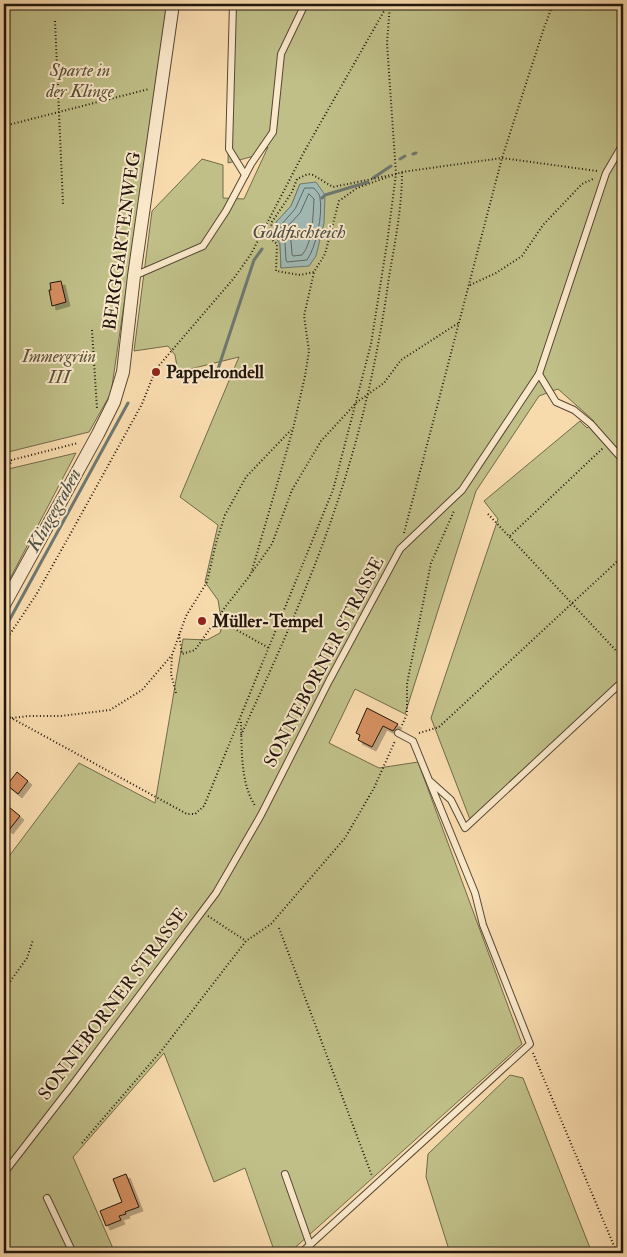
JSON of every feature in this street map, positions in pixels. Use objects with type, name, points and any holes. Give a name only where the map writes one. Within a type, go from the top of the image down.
[{"type":"street","name":"BERGGARTENWEG","points":[[4,605],[114,402],[122,372],[173,4]]},
{"type":"lane","points":[[234,4],[230,149],[245,175]]},
{"type":"lane","points":[[134,276],[203,246],[226,211],[251,164],[274,132],[281,54],[305,4]]},
{"type":"lane","name":"SONNEBORNER STRASSE","points":[[4,1173],[216,893],[261,815],[328,681],[400,549],[462,490],[539,374],[606,173],[623,144]]},
{"type":"lane","points":[[539,374],[556,402],[574,410],[591,424],[623,460]]},
{"type":"lane","points":[[430,782],[451,800],[465,828],[623,681]]},
{"type":"lane","points":[[301,1253],[530,1044],[483,925],[475,893],[413,741],[398,733]]},
{"type":"lane","points":[[285,1174],[310,1245]]},
{"type":"lane","points":[[47,1198],[73,1253]]},
{"type":"path","points":[[4,714],[187,814],[195,814],[204,806],[241,720],[333,490],[371,344],[396,174],[387,43],[389,4]]},
{"type":"path","points":[[4,643],[36,595],[72,531],[142,404],[156,369],[234,278],[252,254],[304,152],[389,4]]},
{"type":"path","points":[[400,549],[502,158],[553,4]]},
{"type":"path","points":[[55,21],[63,204]]},
{"type":"path","points":[[4,126],[161,86]]},
{"type":"path","points":[[251,574],[293,429],[309,351],[304,316],[314,272],[325,254],[339,201],[357,188],[402,172],[502,158],[606,173]]},
{"type":"path","points":[[241,735],[324,540],[340,494],[367,396],[385,308],[400,208],[402,172]]},
{"type":"path","points":[[470,285],[496,273],[522,256],[543,225],[582,184],[606,173]]},
{"type":"path","points":[[314,272],[300,275],[276,271],[276,244],[269,237],[272,222],[292,192],[297,179],[313,174],[334,187],[396,174]]},
{"type":"path","points":[[179,634],[182,654],[195,650],[213,626],[272,544],[292,490],[321,441],[357,402],[384,383],[401,360],[460,322]]},
{"type":"path","points":[[92,330],[97,415]]},
{"type":"path","points":[[176,693],[171,674],[172,655],[186,616],[207,582],[225,515],[246,477],[293,429]]},
{"type":"path","points":[[4,462],[95,439]]},
{"type":"path","points":[[510,537],[608,443]]},
{"type":"path","points":[[4,476],[12,460]]},
{"type":"path","points":[[82,1143],[162,1050],[246,940],[271,924],[345,838],[374,788],[407,714],[407,684],[431,563],[455,508]]},
{"type":"path","points":[[488,514],[623,658]]},
{"type":"path","points":[[418,734],[439,727],[623,556]]},
{"type":"path","points":[[213,626],[233,628],[269,648]]},
{"type":"path","points":[[12,718],[60,716],[110,710],[142,690],[172,655]]},
{"type":"path","points":[[241,720],[244,771],[250,798],[261,815]]},
{"type":"path","points":[[201,911],[246,940]]},
{"type":"path","points":[[279,928],[375,1185]]},
{"type":"path","points":[[4,990],[27,958],[33,940]]},
{"type":"path","points":[[530,1044],[618,1253]]},
{"type":"green space","name":"Sparte in der Klinge","points":[[11,4],[168,4],[111,393],[89,432],[4,453],[4,6]]},
{"type":"green space","points":[[231,4],[623,4],[623,682],[471,822],[431,718],[498,519],[484,501],[580,421],[587,428],[594,421],[558,389],[539,396],[476,491],[405,714],[355,689],[329,743],[379,768],[418,762],[522,1044],[289,1253],[275,1253],[245,1168],[214,1182],[164,1053],[73,1157],[115,1253],[16,1253],[7,1245],[4,1249],[4,863],[79,763],[155,803],[183,639],[207,640],[220,633],[223,622],[218,600],[205,582],[218,525],[180,497],[239,357],[178,372],[175,355],[168,346],[134,351],[152,211],[202,159],[223,165],[223,198],[244,199],[268,147],[258,155],[228,163]],"holes":[[[300,184],[281,268],[277,222],[291,206]]]},
{"type":"green space","points":[[76,453],[4,590],[4,470]]},
{"type":"green space","points":[[510,1075],[523,1078],[592,1253],[450,1253],[426,1177],[428,1154]]},
{"type":"water","name":"Goldfischteich","points":[[316,182],[325,195],[324,223],[316,256],[309,266],[281,268],[280,244],[275,237],[276,222],[291,206],[300,184]]},
{"type":"building","points":[[61,281],[66,302],[52,306],[49,290],[51,290],[50,283]]},
{"type":"building","points":[[367,708],[398,724],[393,731],[383,726],[372,747],[358,740],[360,735],[356,733]]},
{"type":"building","points":[[17,772],[28,781],[18,794],[7,785]]},
{"type":"building","points":[[4,803],[20,816],[9,830],[4,826]]},
{"type":"building","points":[[126,1174],[139,1207],[125,1212],[126,1214],[119,1216],[121,1220],[106,1226],[100,1211],[122,1202],[113,1179]]},
{"type":"waterway","name":"Klingegraben","points":[[400,159],[405,156]]},
{"type":"waterway","name":"Klingegraben","points":[[373,178],[391,166]]},
{"type":"waterway","name":"Klingegraben","points":[[322,198],[325,195],[368,182]]},
{"type":"waterway","name":"Klingegraben","points":[[216,375],[254,260],[262,249]]},
{"type":"waterway","name":"Klingegraben","points":[[4,630],[128,403]]},
{"type":"place","name":"Pappelrondell","points":[[156,372]]},
{"type":"place","name":"Müller-Tempel","points":[[202,621]]},
{"type":"park label","name":"Immergrün III","points":[[59,366]]}]
